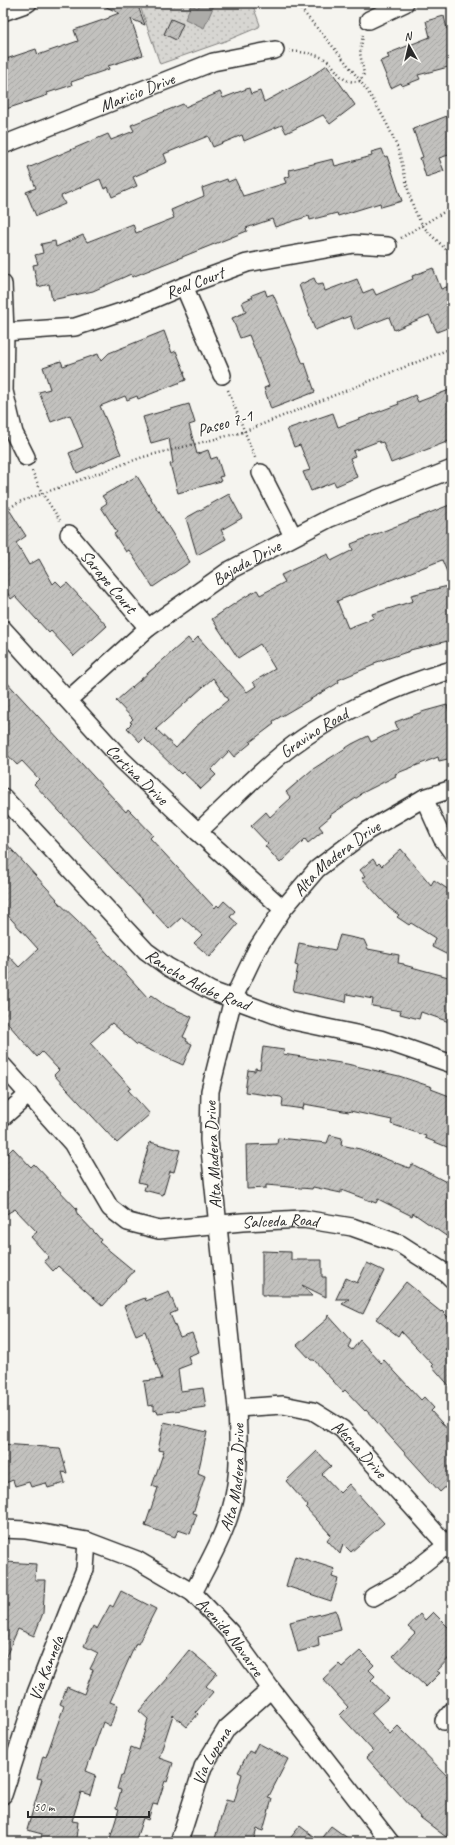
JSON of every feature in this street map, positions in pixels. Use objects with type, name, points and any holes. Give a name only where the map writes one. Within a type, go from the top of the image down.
[{"type":"street","points":[[3,12],[28,3]]},
{"type":"street","points":[[369,20],[405,3]]},
{"type":"street","name":"Maricio Drive","points":[[3,145],[214,62],[275,50]]},
{"type":"street","name":"Real Court","points":[[5,332],[75,327],[130,309],[184,286],[246,263],[354,244],[388,246]]},
{"type":"street","points":[[3,284],[5,332],[4,391],[14,433],[26,457]]},
{"type":"street","points":[[184,286],[222,375]]},
{"type":"street","name":"Bajada Drive","points":[[68,700],[148,628],[230,570],[330,518],[452,469]]},
{"type":"street","points":[[261,473],[293,536]]},
{"type":"street","name":"Sarape Court","points":[[69,534],[148,628]]},
{"type":"street","name":"Cortina Drive","points":[[3,629],[122,760],[198,832],[283,909]]},
{"type":"street","name":"Gravino Road","points":[[198,832],[276,758],[317,729],[371,699],[428,676],[452,670]]},
{"type":"street","name":"Alta Madera Drive","points":[[193,1593],[223,1532],[235,1492],[238,1440],[237,1408],[209,1140],[210,1091],[233,999],[257,949],[283,909],[317,870],[367,831],[424,798],[452,789]]},
{"type":"street","name":"Rancho Adobe Road","points":[[3,797],[146,951],[168,967],[205,988],[289,1020],[380,1039],[452,1064]]},
{"type":"street","points":[[424,798],[442,838],[452,852]]},
{"type":"street","name":"Salceda Road","points":[[3,1066],[72,1143],[110,1208],[128,1222],[159,1230],[303,1219],[352,1228],[400,1244],[452,1278]]},
{"type":"street","points":[[3,1117],[29,1094]]},
{"type":"street","name":"Alesna Drive","points":[[237,1408],[283,1405],[313,1410],[342,1429],[449,1548]]},
{"type":"street","name":"Avenida Navarre","points":[[3,1529],[33,1531],[87,1541],[137,1560],[193,1593],[230,1632],[271,1689],[390,1842]]},
{"type":"street","name":"Via Kannela","points":[[3,1795],[36,1693],[85,1569],[87,1541]]},
{"type":"street","points":[[373,1597],[400,1582],[449,1548]]},
{"type":"street","name":"Via Lupona","points":[[179,1842],[203,1767],[227,1728],[271,1689]]},
{"type":"path","points":[[296,3],[360,81],[379,110],[397,147],[413,207],[422,225],[452,258]]},
{"type":"path","points":[[360,81],[364,74],[360,53],[360,43],[369,20]]},
{"type":"path","points":[[275,50],[309,53],[324,59],[342,78],[352,82],[360,81]]},
{"type":"path","points":[[388,246],[452,207]]},
{"type":"path","name":"Paseo 7-1","points":[[3,512],[19,502],[143,457],[244,432],[452,348]]},
{"type":"path","points":[[222,375],[261,473]]},
{"type":"path","points":[[26,457],[42,493],[69,534]]},
{"type":"shaded area","points":[[139,3],[252,3],[260,25],[259,27],[228,40],[160,64]]},
{"type":"shaded area","points":[[201,3],[215,3],[204,28],[185,19],[191,5],[198,8]]},
{"type":"building","points":[[98,3],[135,3],[136,7],[138,6],[145,25],[131,19],[143,55],[108,66],[109,69],[71,82],[72,85],[47,93],[48,95],[3,110],[3,60],[36,49],[38,55],[78,41],[74,30],[119,13]]},
{"type":"building","points":[[444,16],[447,29],[452,28],[452,66],[418,75],[420,79],[402,86],[401,83],[391,88],[380,61],[389,58],[387,54],[430,37],[426,21]]},
{"type":"building","points":[[171,19],[183,24],[176,40],[164,34]]},
{"type":"building","points":[[327,65],[355,105],[330,124],[323,115],[286,133],[282,125],[244,141],[242,135],[213,147],[208,136],[164,154],[167,162],[133,177],[137,186],[112,197],[108,187],[104,189],[100,179],[61,196],[65,204],[36,216],[26,192],[36,188],[28,168],[108,134],[111,140],[134,131],[131,125],[183,104],[185,107],[220,92],[223,98],[249,88],[251,94],[260,91],[264,102],[307,79]]},
{"type":"building","points":[[447,116],[452,129],[452,154],[439,158],[444,171],[426,177],[420,158],[423,157],[413,129]]},
{"type":"building","points":[[382,149],[385,157],[387,156],[402,201],[381,207],[380,203],[338,216],[337,213],[310,220],[309,216],[275,227],[272,219],[246,228],[247,231],[132,277],[131,274],[93,291],[52,300],[49,284],[38,287],[33,265],[38,264],[35,255],[43,253],[41,244],[55,241],[56,247],[83,235],[87,242],[133,224],[136,233],[174,218],[171,210],[204,196],[202,188],[227,179],[228,182],[235,179],[243,196],[286,183],[284,178],[290,176],[289,170],[333,159],[335,166],[372,156],[371,152]]},
{"type":"building","points":[[433,268],[441,289],[452,285],[452,326],[437,332],[429,315],[394,330],[389,317],[355,330],[350,316],[315,330],[299,285],[314,278],[317,285],[323,284],[325,291],[357,279],[363,293],[373,289],[376,295],[413,279],[412,276]]},
{"type":"building","points":[[265,290],[267,296],[273,294],[303,364],[305,363],[315,392],[271,409],[264,388],[269,386],[249,335],[240,338],[232,318],[246,312],[242,302],[253,297],[252,295]]},
{"type":"building","points":[[164,331],[172,353],[176,351],[185,373],[186,380],[138,399],[137,396],[127,400],[125,396],[100,406],[121,454],[77,473],[69,453],[83,447],[70,415],[51,422],[39,392],[50,389],[43,367],[61,361],[63,366],[98,354],[101,361],[109,353]]},
{"type":"building","points":[[452,389],[452,440],[391,463],[383,442],[380,443],[379,441],[353,451],[355,456],[350,458],[357,477],[336,486],[334,482],[311,491],[303,472],[310,470],[300,445],[294,447],[287,429],[333,413],[338,427],[399,404],[398,402],[415,395],[418,402]]},
{"type":"building","points":[[189,404],[195,423],[189,425],[197,454],[208,450],[211,459],[217,457],[223,476],[219,477],[221,481],[178,493],[170,464],[173,463],[169,438],[151,443],[143,417]]},
{"type":"building","points":[[137,476],[190,562],[153,587],[129,550],[126,552],[114,534],[117,532],[101,507],[107,503],[102,496]]},
{"type":"building","points":[[229,494],[242,518],[221,530],[226,539],[197,555],[186,518]]},
{"type":"building","points":[[3,500],[26,536],[16,543],[29,565],[39,559],[53,584],[56,581],[62,587],[67,583],[107,626],[74,656],[51,631],[49,633],[15,596],[11,599],[7,592],[3,594]]},
{"type":"building","points":[[452,504],[452,584],[442,560],[337,601],[348,628],[374,618],[372,614],[413,601],[411,595],[452,585],[452,640],[410,650],[374,663],[374,665],[338,680],[339,682],[333,686],[273,721],[274,724],[250,742],[251,743],[234,757],[229,751],[211,770],[216,775],[201,789],[183,772],[181,774],[144,738],[140,742],[127,728],[132,723],[130,722],[133,719],[116,701],[188,638],[192,643],[198,637],[247,692],[256,686],[253,682],[275,669],[260,644],[238,658],[212,619],[257,590],[260,595],[285,582],[281,575],[328,554],[331,561],[353,550],[351,544]],"holes":[[[213,678],[228,700],[195,727],[176,748],[156,729]]]},
{"type":"building","points":[[3,678],[126,812],[128,809],[153,835],[150,838],[215,908],[217,905],[219,907],[224,901],[235,911],[230,917],[238,924],[210,957],[194,943],[202,935],[182,917],[169,929],[34,784],[39,779],[22,761],[17,765],[3,750]]},
{"type":"building","points":[[447,705],[449,711],[452,710],[452,758],[439,761],[438,757],[395,774],[396,776],[360,794],[361,795],[330,815],[331,816],[319,826],[323,831],[308,843],[305,839],[280,863],[265,846],[268,844],[251,826],[266,812],[270,817],[291,798],[286,792],[313,769],[352,744],[368,736],[371,742],[398,729],[395,722]]},
{"type":"building","points":[[3,840],[57,899],[56,900],[78,921],[148,998],[151,995],[163,1004],[192,1017],[183,1037],[187,1039],[186,1041],[192,1044],[183,1065],[136,1044],[112,1023],[90,1043],[131,1088],[128,1090],[150,1114],[117,1143],[54,1075],[59,1070],[42,1052],[37,1057],[3,1018],[3,950],[19,967],[38,949],[3,910]]},
{"type":"building","points":[[401,849],[431,885],[434,880],[452,892],[452,957],[432,947],[435,938],[411,923],[409,925],[397,917],[399,915],[389,908],[362,878],[365,876],[360,870],[373,859],[377,865],[379,863],[382,866]]},
{"type":"building","points":[[340,935],[364,940],[368,949],[399,955],[398,963],[452,978],[452,1023],[421,1012],[419,1019],[400,1014],[401,1011],[372,1006],[373,999],[347,994],[346,1002],[293,991],[298,966],[295,965],[299,943],[335,950]]},
{"type":"building","points":[[263,1047],[284,1050],[283,1054],[347,1064],[399,1076],[432,1087],[431,1089],[452,1097],[452,1149],[425,1138],[426,1136],[391,1124],[392,1120],[350,1111],[304,1104],[303,1109],[282,1106],[283,1099],[281,1097],[245,1092],[248,1070],[255,1071],[255,1068],[260,1069]]},
{"type":"building","points":[[330,1135],[342,1138],[341,1145],[360,1149],[409,1168],[412,1164],[452,1185],[452,1240],[413,1213],[412,1216],[378,1199],[376,1203],[341,1190],[341,1193],[313,1187],[312,1189],[266,1185],[266,1188],[247,1189],[246,1145],[277,1144],[278,1138],[327,1143]]},
{"type":"building","points":[[150,1142],[180,1150],[174,1172],[170,1171],[163,1195],[144,1190],[146,1184],[138,1182]]},
{"type":"building","points":[[13,1148],[31,1167],[34,1164],[77,1209],[76,1211],[78,1215],[101,1240],[99,1242],[134,1271],[103,1306],[58,1266],[53,1271],[44,1261],[49,1257],[31,1237],[37,1232],[15,1209],[3,1216],[3,1158]]},
{"type":"building","points":[[262,1251],[291,1252],[291,1260],[322,1260],[322,1277],[326,1277],[326,1297],[302,1285],[312,1296],[262,1295]]},
{"type":"building","points":[[367,1263],[384,1271],[363,1314],[342,1304],[349,1299],[336,1299],[346,1278],[357,1283]]},
{"type":"building","points":[[406,1282],[452,1321],[452,1342],[445,1349],[452,1356],[452,1389],[432,1366],[433,1365],[401,1331],[398,1336],[376,1319]]},
{"type":"building","points":[[169,1292],[177,1311],[170,1314],[180,1337],[192,1333],[199,1352],[188,1356],[191,1364],[178,1369],[181,1391],[203,1388],[206,1407],[158,1413],[157,1410],[154,1411],[154,1405],[148,1406],[144,1381],[162,1379],[145,1331],[136,1335],[124,1306],[145,1298],[146,1301]]},
{"type":"building","points":[[328,1315],[351,1341],[348,1347],[352,1350],[360,1340],[381,1363],[384,1360],[421,1400],[424,1397],[434,1408],[431,1411],[452,1434],[452,1481],[440,1492],[366,1410],[365,1411],[345,1390],[343,1392],[314,1360],[311,1360],[297,1345],[327,1319]]},
{"type":"building","points":[[164,1422],[207,1432],[198,1473],[205,1476],[193,1513],[197,1514],[190,1534],[178,1530],[175,1537],[145,1526],[158,1488],[152,1486],[164,1451],[158,1450]]},
{"type":"building","points":[[3,1444],[60,1448],[67,1473],[62,1472],[65,1483],[48,1488],[46,1483],[31,1487],[29,1482],[15,1486],[13,1480],[3,1484]]},
{"type":"building","points":[[317,1451],[331,1466],[322,1474],[340,1493],[349,1484],[384,1523],[351,1552],[343,1544],[340,1554],[327,1540],[331,1535],[306,1508],[308,1506],[286,1481]]},
{"type":"building","points":[[295,1556],[335,1569],[332,1577],[338,1579],[331,1601],[286,1586]]},
{"type":"building","points":[[6,1562],[36,1564],[35,1580],[45,1580],[43,1613],[34,1636],[18,1629],[3,1663],[3,1598]]},
{"type":"building","points":[[121,1591],[156,1609],[138,1644],[136,1643],[110,1702],[118,1705],[110,1726],[103,1722],[86,1771],[96,1775],[90,1795],[81,1792],[72,1821],[78,1822],[76,1838],[74,1842],[40,1842],[42,1834],[27,1830],[42,1779],[37,1778],[43,1756],[46,1757],[64,1706],[60,1704],[67,1687],[84,1694],[93,1670],[90,1669],[98,1653],[84,1646],[93,1626],[97,1629],[110,1605],[113,1607]]},
{"type":"building","points":[[336,1610],[341,1630],[318,1636],[319,1646],[298,1652],[290,1622]]},
{"type":"building","points":[[433,1612],[452,1631],[452,1655],[437,1671],[440,1673],[426,1687],[393,1656],[415,1633],[408,1627],[420,1614],[425,1620]]},
{"type":"building","points":[[189,1650],[217,1673],[206,1686],[213,1692],[196,1712],[198,1714],[187,1727],[173,1715],[159,1758],[173,1763],[157,1805],[153,1804],[148,1820],[143,1818],[135,1842],[109,1842],[119,1809],[116,1808],[121,1790],[117,1789],[121,1775],[123,1776],[131,1747],[139,1750],[148,1719],[139,1711],[168,1678],[167,1677]]},
{"type":"building","points":[[360,1651],[374,1665],[369,1670],[375,1676],[371,1680],[388,1698],[371,1713],[390,1734],[398,1726],[452,1781],[452,1829],[446,1837],[421,1818],[366,1757],[373,1751],[340,1715],[348,1707],[323,1679],[339,1664],[342,1667]]},
{"type":"building","points":[[258,1743],[288,1759],[268,1798],[272,1799],[263,1831],[257,1829],[253,1842],[214,1842],[226,1800],[234,1802],[242,1774],[238,1772],[249,1751],[253,1753]]},
{"type":"building","points":[[300,1826],[319,1841],[331,1826],[353,1842],[287,1842]]}]
